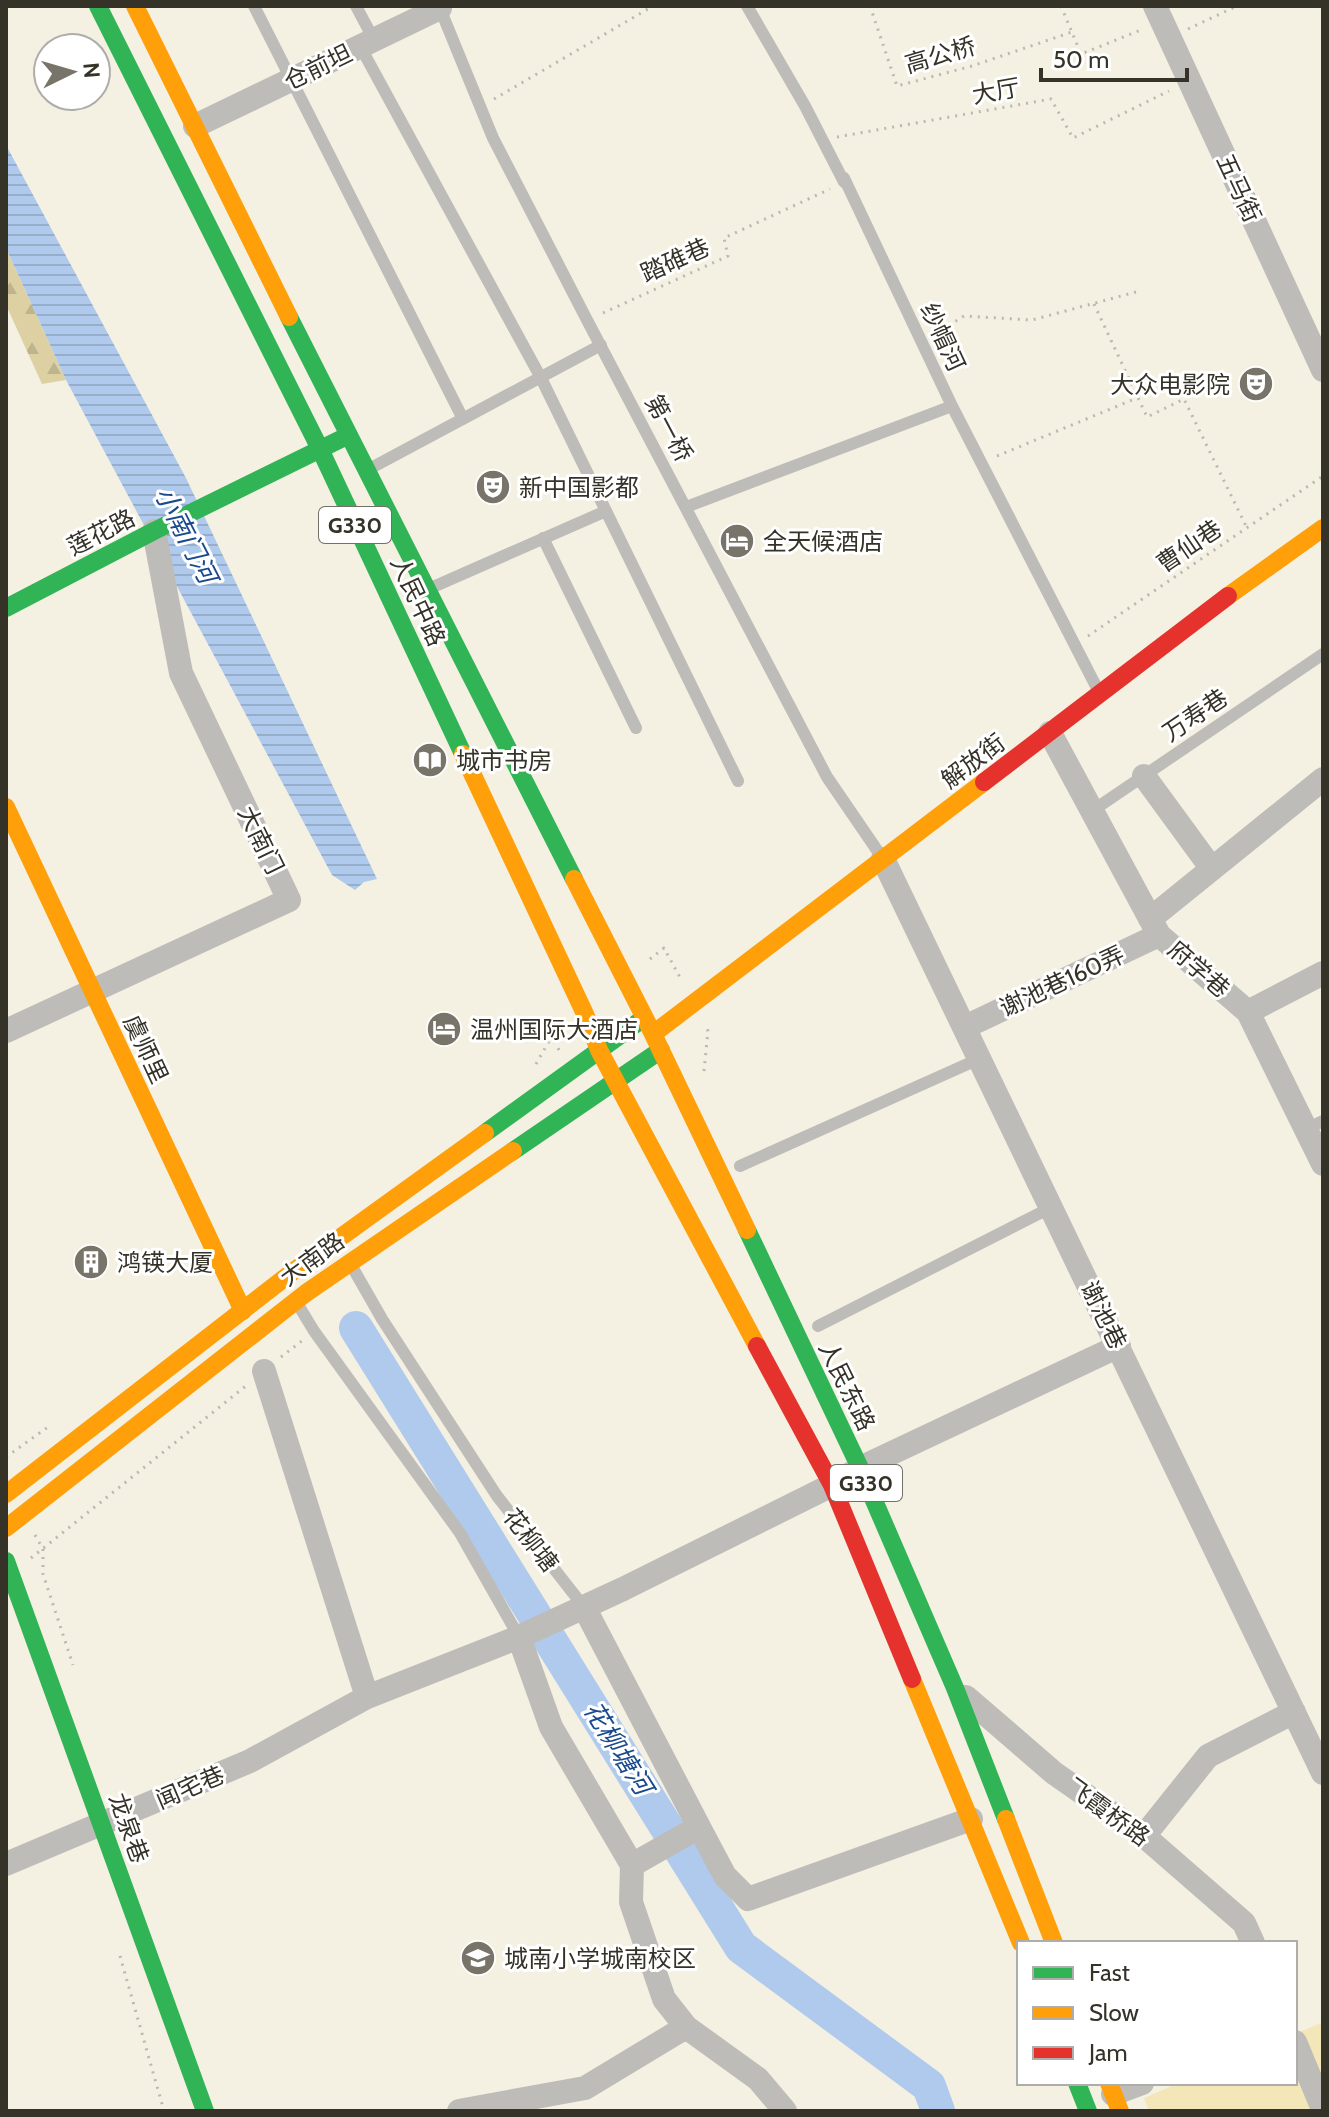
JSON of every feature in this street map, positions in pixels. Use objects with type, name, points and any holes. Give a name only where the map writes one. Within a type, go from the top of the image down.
[{"type":"main road","name":"人民中路","points":[[98,6],[320,449],[585,1014],[599,1050]]},
{"type":"main road","name":"人民中路","points":[[135,6],[365,471],[652,1034]]},
{"type":"main road","name":"莲花路","points":[[6,608],[348,436]]},
{"type":"main road","name":"解放街","points":[[652,1034],[1238,589],[1323,528]]},
{"type":"main road","name":"虞师里","points":[[6,807],[243,1311]]},
{"type":"main road","name":"大南路","points":[[6,1494],[291,1273],[599,1050],[652,1034]]},
{"type":"main road","name":"大南路","points":[[6,1528],[301,1296],[614,1081],[652,1034]]},
{"type":"main road","name":"人民东路","points":[[652,1034],[860,1468],[955,1688],[1053,1941]]},
{"type":"main road","name":"G330","points":[[599,1050],[832,1485],[1020,1941]]},
{"type":"main road","name":"龙泉巷","points":[[6,1561],[205,2111]]},
{"type":"main road","points":[[1078,2085],[1088,2111]]},
{"type":"street","name":"仓前坦","points":[[195,126],[439,7]]},
{"type":"street","name":"五马街","points":[[1163,22],[1323,370]]},
{"type":"street","name":"大南门","points":[[6,1031],[289,900],[181,673],[154,531]]},
{"type":"street","name":"府学巷","points":[[1050,733],[1154,927],[1248,1012],[1314,1125],[1323,1164]]},
{"type":"street","points":[[1144,776],[1212,869]]},
{"type":"street","name":"谢池巷160弄","points":[[965,1027],[1154,927],[1212,869],[1323,779]]},
{"type":"street","name":"谢池巷","points":[[883,859],[1294,1712],[1316,1740],[1323,1773]]},
{"type":"street","points":[[1248,1012],[1323,973]]},
{"type":"street","name":"闻宅巷","points":[[6,1864],[250,1761],[367,1697],[519,1637],[584,1607],[832,1485],[860,1468],[1119,1346]]},
{"type":"street","points":[[264,1371],[367,1697]]},
{"type":"street","name":"花柳塘","points":[[584,1607],[695,1829],[725,1876],[748,1899],[971,1819]]},
{"type":"street","points":[[519,1637],[551,1727],[632,1865],[631,1902],[664,1999],[686,2027],[758,2079],[785,2111]]},
{"type":"street","name":"飞霞桥路","points":[[955,1688],[1054,1773],[1144,1836],[1244,1923],[1252,1941]]},
{"type":"street","points":[[1144,1836],[1208,1756],[1294,1712]]},
{"type":"street","points":[[632,1865],[695,1829]]},
{"type":"street","points":[[459,2111],[585,2088],[686,2027]]},
{"type":"street","points":[[1297,2047],[1323,2109]]},
{"type":"street","points":[[1114,2096],[1138,2085]]},
{"type":"lane","points":[[254,6],[463,419]]},
{"type":"lane","points":[[356,6],[367,43],[541,378],[738,781]]},
{"type":"lane","name":"纱帽河","points":[[747,6],[844,182]]},
{"type":"lane","name":"第一桥","points":[[439,7],[493,138],[587,320],[827,777],[883,859]]},
{"type":"lane","name":"纱帽河","points":[[844,182],[844,178],[952,406],[1101,695]]},
{"type":"lane","points":[[365,471],[601,345]]},
{"type":"lane","points":[[686,507],[952,406]]},
{"type":"lane","points":[[426,590],[606,511]]},
{"type":"lane","points":[[543,538],[636,728]]},
{"type":"lane","name":"万寿巷","points":[[1092,811],[1323,654]]},
{"type":"lane","points":[[740,1166],[981,1058]]},
{"type":"lane","points":[[818,1326],[1052,1207]]},
{"type":"lane","name":"花柳塘","points":[[349,1262],[382,1319],[497,1496],[584,1607]]},
{"type":"lane","points":[[301,1296],[314,1331],[460,1533],[519,1637]]},
{"type":"path","points":[[481,107],[653,6]]},
{"type":"path","name":"高公桥","points":[[870,6],[897,86],[972,66],[1072,32]]},
{"type":"path","points":[[1061,6],[1081,54],[1163,22],[1237,6]]},
{"type":"path","name":"大厅","points":[[823,140],[1051,99],[1073,138],[1190,81]]},
{"type":"path","name":"踏碓巷","points":[[587,320],[728,256],[724,238],[844,182]]},
{"type":"path","points":[[921,342],[964,316],[1032,320],[1136,292]]},
{"type":"path","points":[[1094,304],[1147,417],[1184,399],[1247,528]]},
{"type":"path","points":[[981,463],[1137,398]]},
{"type":"path","name":"曹仙巷","points":[[1075,645],[1323,476]]},
{"type":"path","points":[[43,1549],[314,1331]]},
{"type":"green space","points":[[6,248],[66,380],[42,384],[6,305]]},
{"type":"shaded area","points":[[1323,2022],[1323,2111],[1149,2111],[1144,2098],[1174,2085],[1297,2085],[1297,2033]]},
{"type":"water","name":"小南门河","points":[[6,145],[186,478],[377,879],[364,882],[355,890],[332,875],[66,380],[6,248]]},
{"type":"waterway","name":"花柳塘河","points":[[356,1328],[741,1947],[929,2086],[938,2111]]},
{"type":"traffic: fast","points":[[98,6],[320,449],[463,754]]},
{"type":"traffic: fast","points":[[289,317],[574,879]]},
{"type":"traffic: fast","points":[[6,608],[341,439]]},
{"type":"traffic: fast","points":[[485,1133],[644,1018]]},
{"type":"traffic: fast","points":[[513,1151],[661,1050]]},
{"type":"traffic: fast","points":[[747,1230],[860,1468],[955,1688],[1006,1819]]},
{"type":"traffic: fast","points":[[6,1561],[205,2111]]},
{"type":"traffic: fast","points":[[1078,2085],[1088,2111]]},
{"type":"traffic: slow","points":[[135,6],[289,317]]},
{"type":"traffic: slow","points":[[1228,596],[1323,528]]},
{"type":"traffic: slow","points":[[463,754],[599,1050],[757,1346]]},
{"type":"traffic: slow","points":[[653,1034],[984,782]]},
{"type":"traffic: slow","points":[[6,807],[243,1311]]},
{"type":"traffic: slow","points":[[574,879],[747,1230]]},
{"type":"traffic: slow","points":[[6,1494],[291,1273],[485,1133]]},
{"type":"traffic: slow","points":[[6,1528],[306,1293],[513,1151]]},
{"type":"traffic: slow","points":[[912,1679],[1020,1941]]},
{"type":"traffic: slow","points":[[1006,1819],[1053,1941]]},
{"type":"traffic: slow","points":[[1110,2085],[1120,2111]]},
{"type":"traffic: jam","points":[[984,782],[1228,596]]},
{"type":"traffic: jam","points":[[757,1346],[832,1485],[912,1679]]},
{"type":"place","name":"大众电影院","points":[[1256,384]]},
{"type":"place","name":"新中国影都","points":[[493,487]]},
{"type":"place","name":"全天候酒店","points":[[737,541]]},
{"type":"place","name":"城市书房","points":[[430,760]]},
{"type":"place","name":"温州国际大酒店","points":[[444,1029]]},
{"type":"place","name":"鸿锳大厦","points":[[91,1262]]},
{"type":"place","name":"城南小学城南校区","points":[[478,1958]]}]
